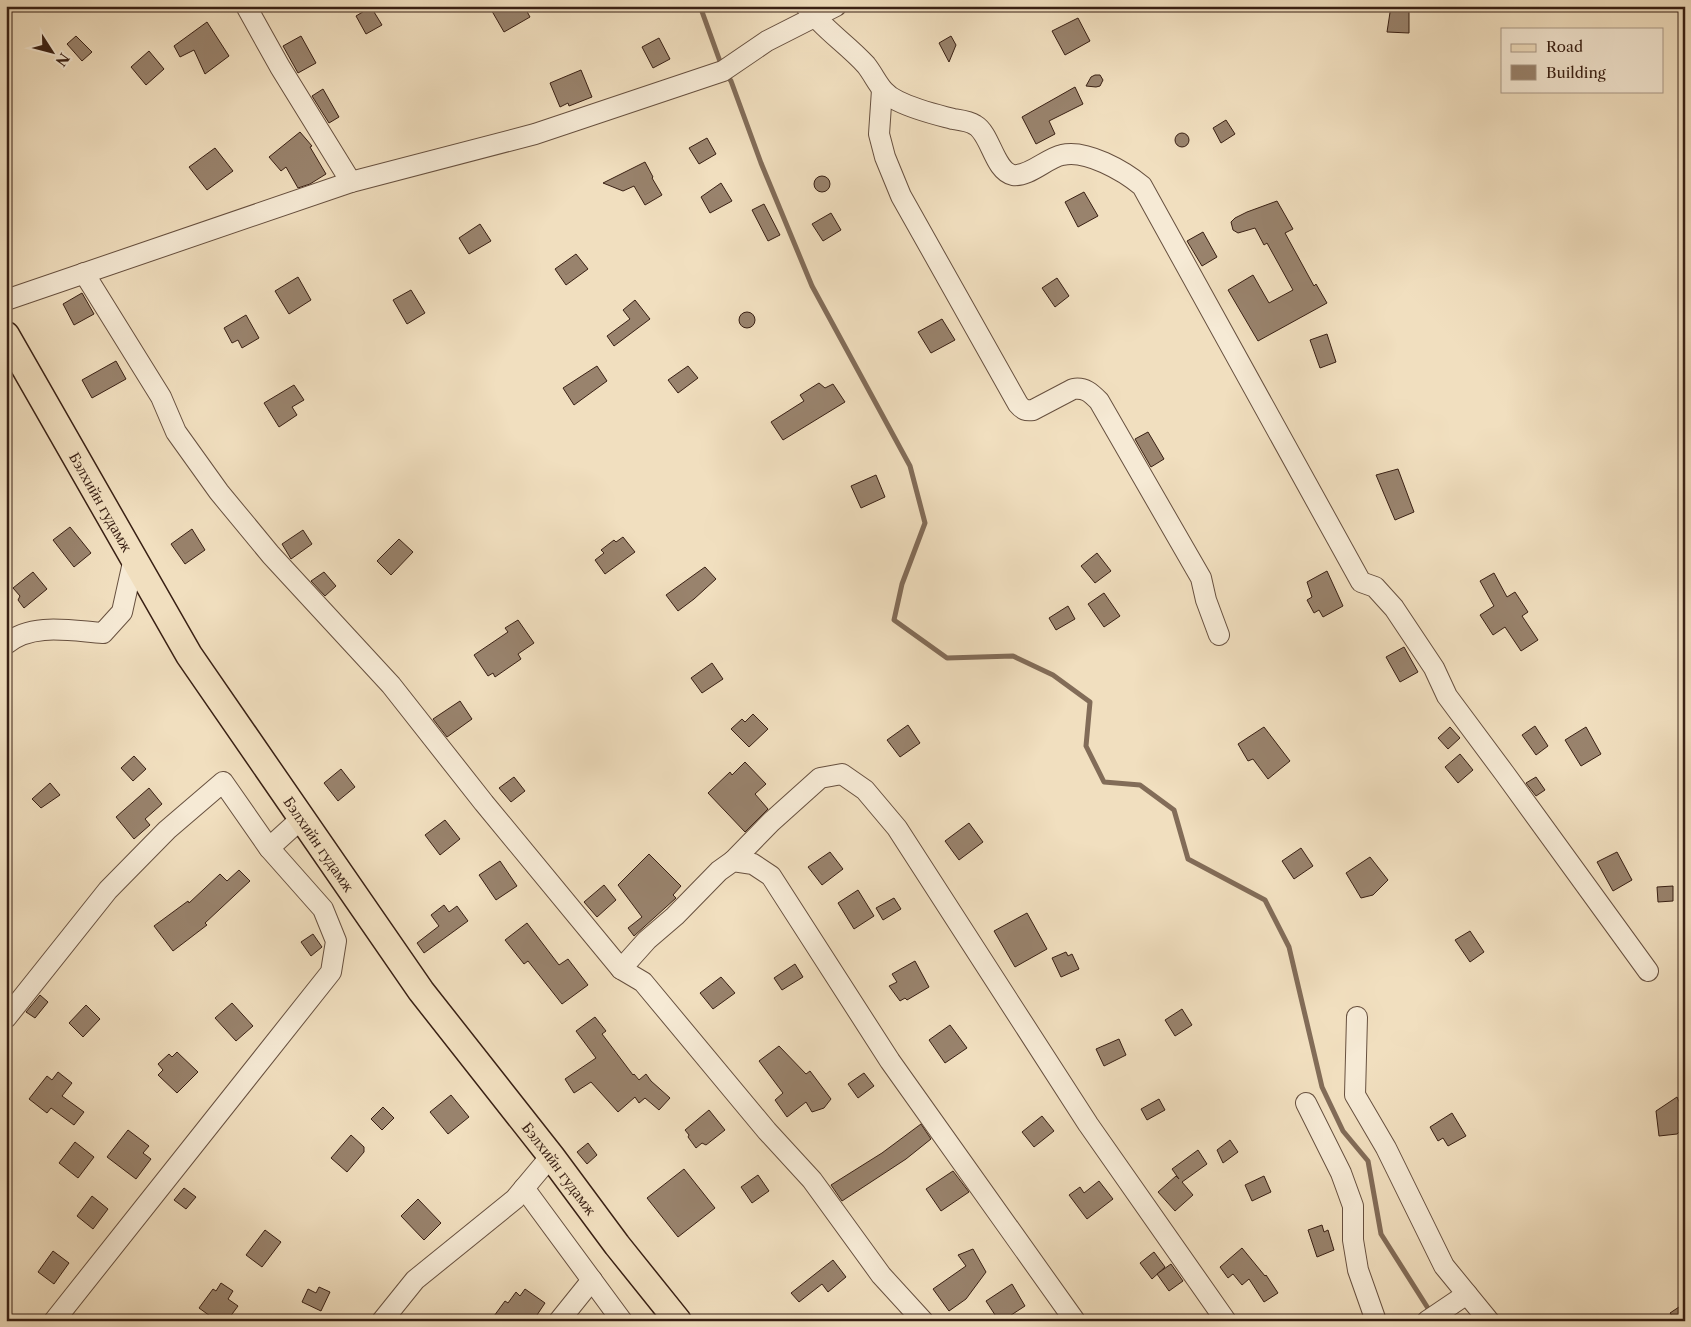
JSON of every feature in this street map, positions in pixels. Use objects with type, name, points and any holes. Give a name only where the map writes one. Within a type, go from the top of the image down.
[{"type":"main road","name":"Бэлхийн гудамж","points":[[6,335],[189,655],[421,991],[678,1321]]},
{"type":"street","points":[[246,6],[280,66],[351,182]]},
{"type":"street","points":[[6,300],[351,182],[535,134],[723,71],[810,12],[836,6]]},
{"type":"street","points":[[810,12],[866,66],[882,90],[897,100],[919,110],[975,124],[984,133],[990,148],[1004,169],[1011,174],[1020,175],[1062,155],[1082,155],[1111,166],[1142,186],[1361,582],[1376,587],[1394,608],[1434,668],[1447,696],[1648,971]]},
{"type":"street","points":[[882,90],[879,134],[885,157],[901,196],[1018,404],[1022,409],[1027,411],[1033,410],[1073,388],[1085,389],[1092,393],[1099,401],[1201,578],[1218,636]]},
{"type":"street","points":[[84,273],[162,397],[176,432],[219,492],[271,554],[391,684],[484,803],[621,969],[644,982],[755,1116],[812,1180],[881,1275],[923,1321]]},
{"type":"street","points":[[6,644],[13,638],[44,629],[103,633],[122,612],[134,558]]},
{"type":"street","points":[[621,969],[647,940],[675,916],[719,871],[734,861],[770,822],[820,778],[842,774],[865,790],[897,828],[1088,1124],[1226,1321]]},
{"type":"street","points":[[6,1018],[108,890],[167,830],[222,782],[269,848],[322,909],[336,940],[331,972],[54,1321]]},
{"type":"street","points":[[269,848],[302,818]]},
{"type":"street","points":[[734,861],[753,864],[771,876],[890,1061],[1075,1321]]},
{"type":"street","points":[[1357,1017],[1355,1094],[1386,1148],[1444,1266],[1489,1321]]},
{"type":"street","points":[[1306,1104],[1341,1173],[1353,1206],[1353,1240],[1358,1270],[1376,1321]]},
{"type":"street","points":[[382,1321],[415,1280],[515,1199],[551,1156]]},
{"type":"street","points":[[524,1188],[622,1321]]},
{"type":"street","points":[[559,1321],[592,1280]]},
{"type":"street","points":[[1427,1321],[1467,1294]]},
{"type":"building","points":[[489,6],[524,6],[530,17],[504,32]]},
{"type":"building","points":[[1391,6],[1409,6],[1409,33],[1387,32]]},
{"type":"building","points":[[371,7],[382,25],[366,34],[356,16]]},
{"type":"building","points":[[1078,18],[1090,41],[1065,55],[1052,31]]},
{"type":"building","points":[[207,22],[229,56],[205,74],[194,50],[180,57],[174,46]]},
{"type":"building","points":[[76,36],[92,52],[82,61],[67,44]]},
{"type":"building","points":[[301,36],[316,63],[298,73],[283,46]]},
{"type":"building","points":[[951,36],[956,45],[949,62],[939,43]]},
{"type":"building","points":[[659,38],[670,59],[653,68],[642,47]]},
{"type":"building","points":[[149,51],[164,69],[146,85],[131,67]]},
{"type":"building","points":[[581,70],[592,97],[569,106],[568,103],[560,107],[550,83]]},
{"type":"building","points":[[1100,75],[1103,80],[1100,86],[1086,86],[1091,77]]},
{"type":"building","points":[[1075,87],[1083,104],[1049,121],[1055,134],[1036,144],[1022,117]]},
{"type":"building","points":[[323,89],[339,117],[329,123],[312,96]]},
{"type":"building","points":[[1226,120],[1235,134],[1221,143],[1213,128]]},
{"type":"building","points":[[300,132],[312,146],[310,147],[326,174],[310,184],[298,188],[286,167],[281,171],[269,157]]},
{"type":"building","points":[[1179,133],[1185,133],[1189,140],[1185,147],[1179,147],[1175,143],[1175,137]]},
{"type":"building","points":[[707,138],[716,154],[699,164],[689,148]]},
{"type":"building","points":[[215,148],[233,171],[207,190],[189,167]]},
{"type":"building","points":[[645,162],[662,195],[645,205],[634,186],[623,191],[603,183]]},
{"type":"building","points":[[822,176],[830,184],[822,192],[814,184]]},
{"type":"building","points":[[721,183],[732,201],[710,213],[701,197]]},
{"type":"building","points":[[1084,192],[1098,216],[1078,227],[1065,202]]},
{"type":"building","points":[[1277,201],[1293,229],[1285,233],[1314,286],[1316,284],[1327,303],[1258,341],[1228,290],[1253,275],[1269,303],[1293,290],[1267,243],[1264,245],[1255,228],[1238,233],[1233,230],[1231,222],[1247,212]]},
{"type":"building","points":[[764,204],[780,235],[768,241],[752,210]]},
{"type":"building","points":[[831,213],[841,230],[823,241],[812,224]]},
{"type":"building","points":[[480,224],[491,241],[469,254],[459,238]]},
{"type":"building","points":[[1203,232],[1217,257],[1202,266],[1187,241]]},
{"type":"building","points":[[576,254],[588,269],[566,285],[555,269]]},
{"type":"building","points":[[298,277],[311,300],[289,314],[275,291]]},
{"type":"building","points":[[1057,278],[1069,296],[1055,307],[1042,288]]},
{"type":"building","points":[[411,290],[425,313],[407,324],[393,300]]},
{"type":"building","points":[[82,293],[94,314],[74,325],[63,304]]},
{"type":"building","points":[[635,300],[650,319],[614,346],[607,336],[630,319],[623,310]]},
{"type":"building","points":[[747,312],[753,314],[755,320],[753,326],[747,328],[741,326],[739,320],[741,314]]},
{"type":"building","points":[[246,315],[259,338],[242,348],[238,340],[232,343],[224,328]]},
{"type":"building","points":[[942,319],[955,340],[931,353],[918,332]]},
{"type":"building","points":[[1327,334],[1336,362],[1320,368],[1310,340]]},
{"type":"building","points":[[116,361],[126,379],[92,398],[82,380]]},
{"type":"building","points":[[597,366],[607,381],[574,405],[563,388]]},
{"type":"building","points":[[688,366],[698,378],[678,393],[668,380]]},
{"type":"building","points":[[819,383],[825,388],[833,384],[845,402],[783,440],[771,422],[804,401],[800,395]]},
{"type":"building","points":[[294,385],[304,400],[292,407],[297,415],[279,427],[264,403]]},
{"type":"building","points":[[1148,432],[1164,459],[1151,467],[1135,439]]},
{"type":"building","points":[[1398,469],[1414,512],[1395,520],[1376,475]]},
{"type":"building","points":[[876,475],[885,497],[861,508],[851,486]]},
{"type":"building","points":[[70,527],[91,553],[74,567],[53,540]]},
{"type":"building","points":[[192,529],[205,550],[185,564],[171,544]]},
{"type":"building","points":[[303,530],[312,544],[291,559],[282,544]]},
{"type":"building","points":[[623,537],[635,552],[605,574],[595,560],[604,553],[601,550],[614,540],[616,542]]},
{"type":"building","points":[[399,539],[413,552],[391,575],[377,561]]},
{"type":"building","points":[[1097,553],[1111,571],[1095,583],[1081,566]]},
{"type":"building","points":[[705,567],[716,579],[678,611],[666,595]]},
{"type":"building","points":[[1327,571],[1343,606],[1323,617],[1319,610],[1314,613],[1307,600],[1312,597],[1307,582]]},
{"type":"building","points":[[33,572],[47,589],[24,608],[18,600],[20,596],[13,588]]},
{"type":"building","points":[[324,572],[336,586],[325,596],[311,581]]},
{"type":"building","points":[[1494,573],[1507,597],[1515,592],[1528,612],[1522,616],[1538,640],[1521,651],[1505,627],[1493,635],[1480,615],[1494,606],[1480,581]]},
{"type":"building","points":[[1104,593],[1120,616],[1104,627],[1088,604]]},
{"type":"building","points":[[1068,606],[1075,619],[1056,630],[1049,618]]},
{"type":"building","points":[[518,620],[534,643],[518,654],[521,659],[495,677],[493,673],[488,676],[474,655],[508,632],[505,628]]},
{"type":"building","points":[[1404,647],[1418,672],[1400,682],[1386,657]]},
{"type":"building","points":[[712,663],[723,679],[702,693],[691,678]]},
{"type":"building","points":[[460,701],[472,719],[447,737],[433,719]]},
{"type":"building","points":[[753,714],[768,729],[749,747],[731,729],[742,719],[745,722]]},
{"type":"building","points":[[908,725],[920,743],[900,757],[887,740]]},
{"type":"building","points":[[1535,726],[1548,746],[1536,755],[1522,735]]},
{"type":"building","points":[[1264,727],[1290,761],[1268,779],[1253,759],[1248,761],[1238,744]]},
{"type":"building","points":[[1450,727],[1460,738],[1448,749],[1438,738]]},
{"type":"building","points":[[1586,727],[1601,754],[1581,766],[1565,740]]},
{"type":"building","points":[[1460,754],[1473,770],[1458,783],[1445,767]]},
{"type":"building","points":[[134,756],[146,769],[133,781],[121,768]]},
{"type":"building","points":[[745,762],[766,784],[755,794],[768,809],[745,832],[708,793],[730,772],[732,775]]},
{"type":"building","points":[[341,769],[355,787],[338,801],[324,783]]},
{"type":"building","points":[[514,777],[525,791],[511,802],[499,788]]},
{"type":"building","points":[[1536,777],[1545,790],[1536,796],[1526,783]]},
{"type":"building","points":[[50,783],[60,795],[41,808],[32,799]]},
{"type":"building","points":[[149,788],[162,804],[145,819],[150,825],[134,839],[116,817]]},
{"type":"building","points":[[445,820],[460,839],[440,855],[425,835]]},
{"type":"building","points":[[969,823],[983,842],[959,860],[945,841]]},
{"type":"building","points":[[1301,848],[1313,866],[1294,879],[1282,861]]},
{"type":"building","points":[[830,852],[843,869],[822,885],[808,867]]},
{"type":"building","points":[[1617,852],[1632,880],[1613,891],[1597,862]]},
{"type":"building","points":[[649,854],[681,886],[673,895],[676,898],[634,936],[628,928],[642,917],[618,885]]},
{"type":"building","points":[[1370,857],[1388,880],[1373,895],[1361,898],[1346,873]]},
{"type":"building","points":[[500,861],[517,886],[496,900],[479,875]]},
{"type":"building","points":[[239,870],[250,881],[205,923],[207,925],[173,951],[154,926],[188,901],[189,903],[220,874],[227,881]]},
{"type":"building","points":[[604,885],[616,900],[597,917],[584,902]]},
{"type":"building","points":[[1673,886],[1673,901],[1658,902],[1657,887]]},
{"type":"building","points":[[858,890],[874,916],[854,929],[838,903]]},
{"type":"building","points":[[894,898],[901,909],[883,920],[876,908]]},
{"type":"building","points":[[444,905],[449,912],[457,906],[468,921],[424,953],[417,943],[439,926],[431,915]]},
{"type":"building","points":[[1027,913],[1047,949],[1015,967],[994,931]]},
{"type":"building","points":[[527,923],[559,965],[568,959],[588,985],[562,1004],[528,961],[524,964],[505,940]]},
{"type":"building","points":[[1470,931],[1484,952],[1470,962],[1455,940]]},
{"type":"building","points":[[313,934],[322,947],[311,956],[301,942]]},
{"type":"building","points":[[1066,952],[1068,956],[1072,954],[1079,969],[1061,977],[1052,958]]},
{"type":"building","points":[[915,961],[929,987],[907,1000],[905,998],[900,1001],[889,986],[897,982],[892,974]]},
{"type":"building","points":[[795,964],[803,977],[782,990],[774,978]]},
{"type":"building","points":[[721,977],[735,993],[713,1009],[700,993]]},
{"type":"building","points":[[40,995],[48,1002],[35,1018],[26,1012]]},
{"type":"building","points":[[232,1003],[253,1026],[236,1041],[215,1018]]},
{"type":"building","points":[[86,1005],[100,1019],[83,1037],[69,1023]]},
{"type":"building","points":[[1182,1009],[1192,1025],[1175,1036],[1165,1020]]},
{"type":"building","points":[[595,1017],[606,1031],[602,1034],[633,1075],[639,1080],[646,1074],[670,1098],[659,1110],[645,1098],[639,1103],[635,1097],[618,1112],[591,1082],[574,1093],[565,1079],[596,1058],[576,1031]]},
{"type":"building","points":[[950,1025],[967,1048],[945,1063],[929,1040]]},
{"type":"building","points":[[1119,1039],[1126,1055],[1104,1066],[1096,1049]]},
{"type":"building","points":[[779,1046],[806,1074],[810,1071],[831,1099],[824,1108],[812,1112],[806,1102],[787,1117],[775,1100],[783,1093],[759,1061]]},
{"type":"building","points":[[177,1052],[198,1072],[177,1093],[158,1075],[163,1070],[158,1064],[169,1054],[172,1057]]},
{"type":"building","points":[[58,1072],[72,1083],[62,1096],[84,1112],[74,1125],[51,1108],[47,1113],[29,1099],[47,1076],[52,1080]]},
{"type":"building","points":[[864,1073],[874,1086],[858,1098],[848,1084]]},
{"type":"building","points":[[451,1095],[469,1117],[448,1134],[430,1112]]},
{"type":"building","points":[[1677,1097],[1685,1115],[1685,1127],[1677,1134],[1659,1136],[1656,1111]]},
{"type":"building","points":[[1159,1099],[1165,1110],[1147,1120],[1141,1109]]},
{"type":"building","points":[[383,1107],[394,1118],[382,1130],[371,1119]]},
{"type":"building","points":[[709,1110],[725,1130],[706,1145],[702,1143],[696,1148],[685,1130]]},
{"type":"building","points":[[1452,1113],[1466,1136],[1448,1146],[1443,1138],[1438,1141],[1430,1127]]},
{"type":"building","points":[[1042,1116],[1054,1131],[1034,1147],[1022,1132]]},
{"type":"building","points":[[921,1124],[931,1139],[906,1159],[842,1201],[831,1185],[882,1153]]},
{"type":"building","points":[[128,1130],[149,1146],[143,1153],[151,1159],[136,1179],[107,1157]]},
{"type":"building","points":[[351,1135],[364,1147],[364,1152],[347,1172],[331,1158]]},
{"type":"building","points":[[1230,1140],[1238,1152],[1223,1163],[1217,1150]]},
{"type":"building","points":[[75,1142],[94,1157],[78,1178],[59,1163]]},
{"type":"building","points":[[588,1143],[597,1155],[587,1164],[577,1152]]},
{"type":"building","points":[[1198,1150],[1207,1164],[1182,1182],[1193,1195],[1175,1211],[1158,1192],[1176,1176],[1179,1179],[1172,1169]]},
{"type":"building","points":[[684,1169],[715,1208],[678,1237],[647,1198]]},
{"type":"building","points":[[953,1171],[969,1192],[941,1211],[926,1189]]},
{"type":"building","points":[[758,1175],[769,1191],[752,1203],[741,1187]]},
{"type":"building","points":[[1264,1176],[1271,1192],[1252,1201],[1245,1185]]},
{"type":"building","points":[[1099,1181],[1113,1199],[1087,1219],[1069,1195],[1080,1187],[1084,1193]]},
{"type":"building","points":[[184,1188],[196,1197],[186,1209],[174,1200]]},
{"type":"building","points":[[92,1196],[108,1209],[93,1229],[77,1216]]},
{"type":"building","points":[[418,1199],[441,1223],[424,1240],[401,1216]]},
{"type":"building","points":[[1322,1225],[1324,1232],[1328,1230],[1334,1250],[1317,1257],[1308,1230]]},
{"type":"building","points":[[265,1230],[281,1242],[262,1267],[246,1255]]},
{"type":"building","points":[[1242,1248],[1266,1275],[1278,1293],[1264,1302],[1249,1279],[1242,1285],[1233,1274],[1228,1278],[1220,1267]]},
{"type":"building","points":[[973,1249],[986,1272],[966,1299],[949,1311],[933,1289],[966,1266],[958,1255]]},
{"type":"building","points":[[53,1251],[69,1263],[54,1284],[38,1272]]},
{"type":"building","points":[[1154,1252],[1165,1267],[1152,1279],[1140,1263]]},
{"type":"building","points":[[833,1260],[846,1277],[828,1292],[822,1284],[799,1302],[791,1293]]},
{"type":"building","points":[[1171,1264],[1183,1281],[1169,1291],[1157,1274]]},
{"type":"building","points":[[221,1283],[233,1291],[228,1299],[238,1306],[227,1321],[217,1321],[199,1308],[213,1289],[216,1291]]},
{"type":"building","points":[[1012,1284],[1025,1306],[999,1321],[986,1301]]},
{"type":"building","points":[[319,1287],[330,1292],[321,1311],[302,1302],[308,1289],[316,1293]]},
{"type":"building","points":[[525,1289],[545,1303],[533,1321],[501,1321],[494,1316],[505,1301],[508,1303],[516,1292],[520,1296]]},
{"type":"building","points":[[1685,1303],[1685,1321],[1676,1321],[1670,1313]]},
{"type":"waterway","points":[[700,6],[722,67]]},
{"type":"waterway","points":[[726,74],[731,81],[761,163],[812,286],[910,466],[925,523],[902,584],[894,620],[947,658],[1013,656],[1053,675],[1090,702],[1086,746],[1104,782],[1140,785],[1174,810],[1188,859],[1265,900],[1289,947],[1322,1087],[1343,1131],[1368,1161],[1381,1234],[1431,1313]]}]
